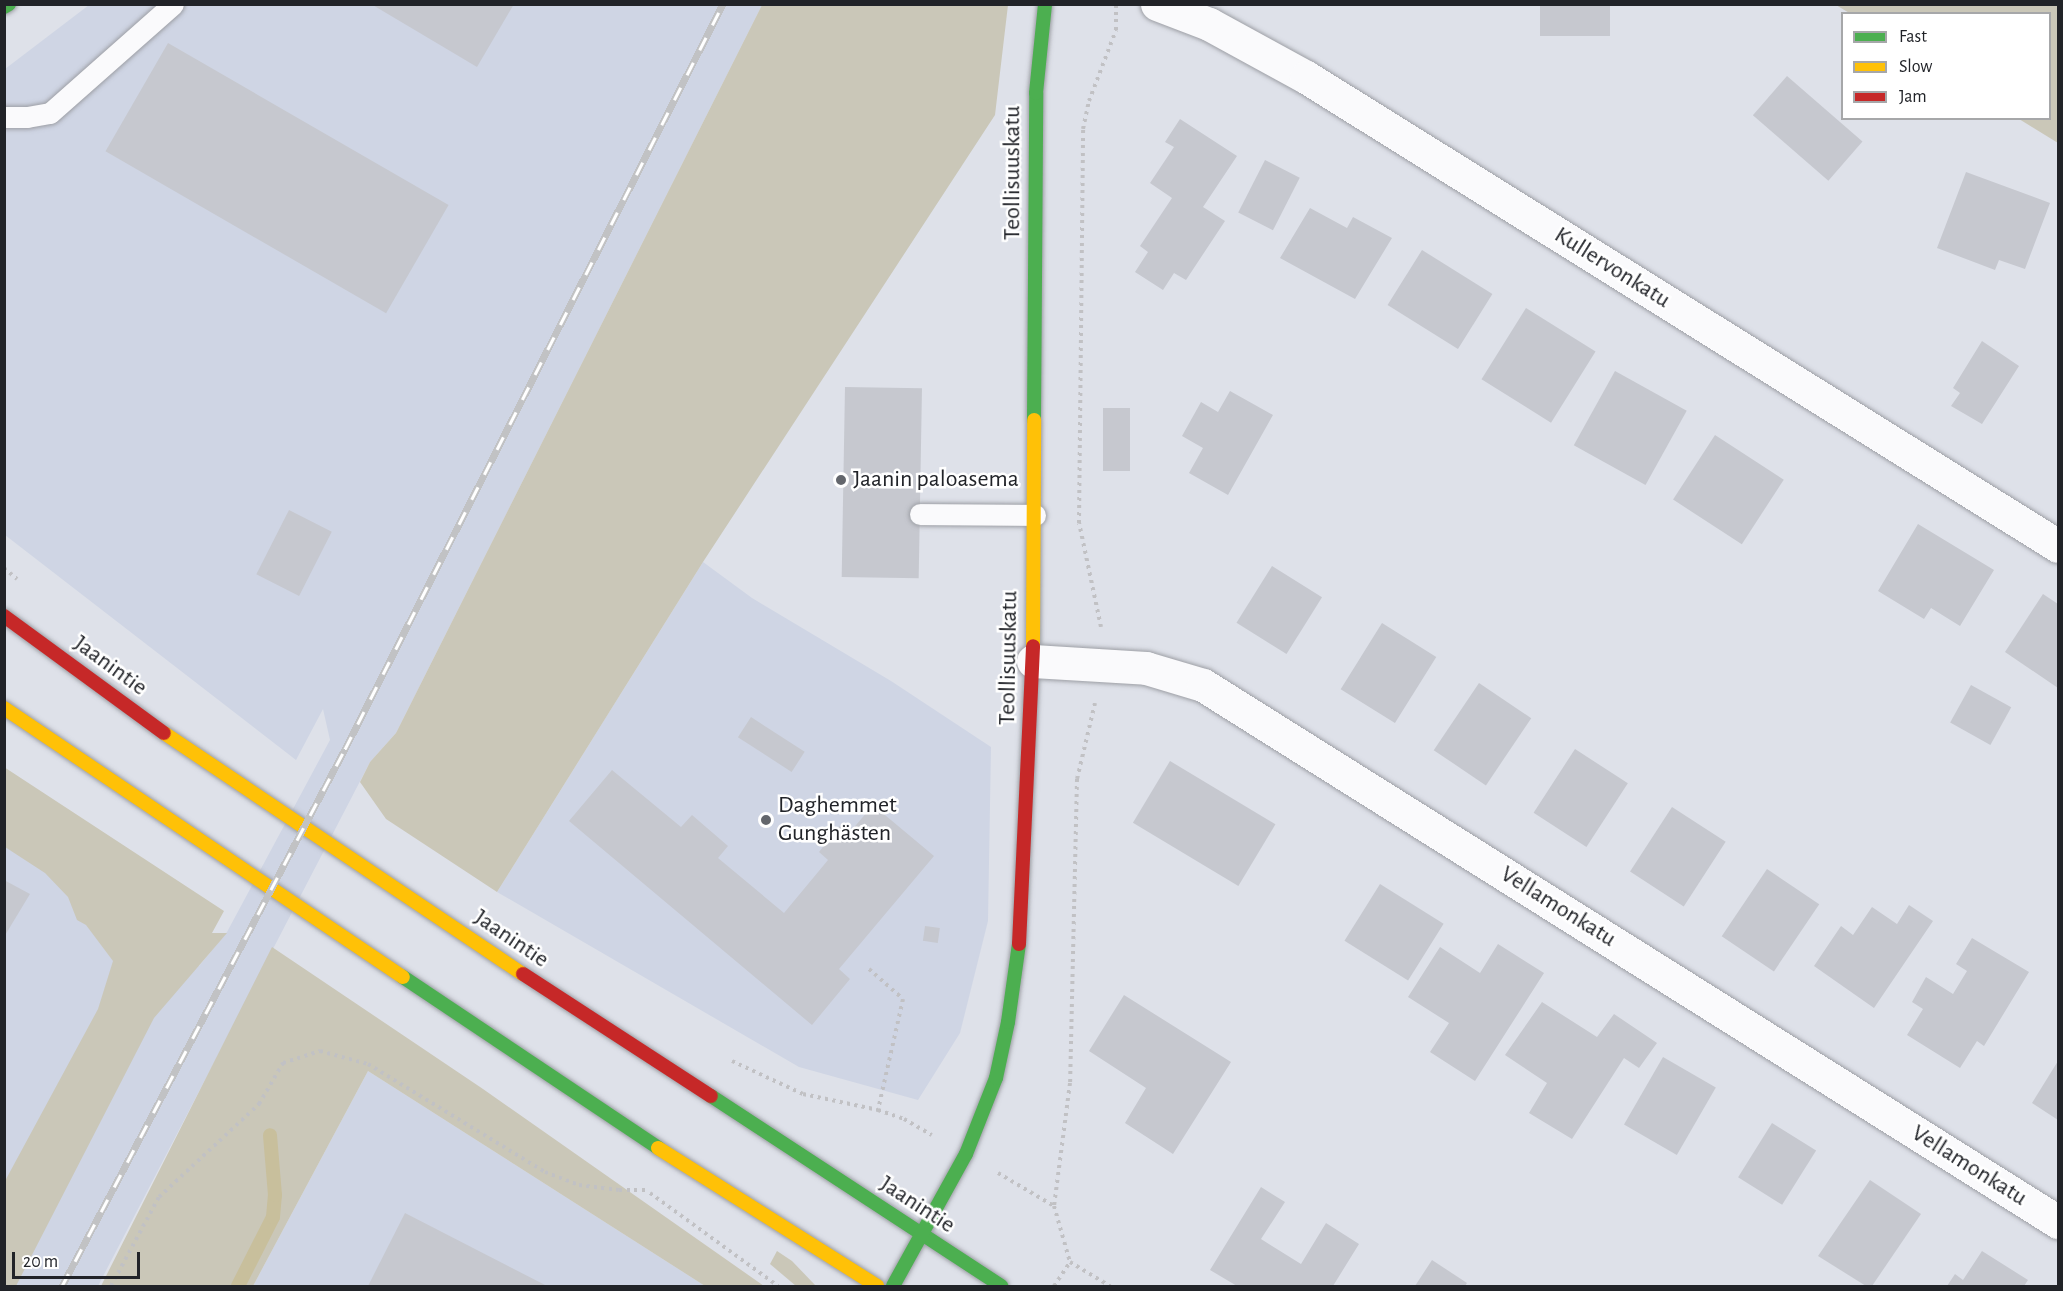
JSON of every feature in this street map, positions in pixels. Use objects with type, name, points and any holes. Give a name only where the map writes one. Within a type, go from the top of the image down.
[{"type":"main road","points":[[4,7],[9,4]]},
{"type":"main road","name":"Teollisuuskatu","points":[[893,1287],[966,1154],[981,1119],[996,1078],[1008,1022],[1019,944],[1033,661],[1036,93],[1045,4]]},
{"type":"main road","name":"Jaanintie","points":[[4,616],[195,755],[1001,1287]]},
{"type":"main road","points":[[4,708],[663,1152],[877,1287]]},
{"type":"street","name":"Kullervonkatu","points":[[1157,4],[1209,24],[1306,77],[2058,546]]},
{"type":"street","name":"Vellamonkatu","points":[[1033,661],[1146,668],[1203,685],[2058,1222]]},
{"type":"lane","points":[[4,117],[27,117],[50,113],[173,4]]},
{"type":"lane","points":[[921,514],[1035,515]]},
{"type":"path","points":[[1102,629],[1079,523],[1083,129],[1089,100],[1116,30],[1116,4]]},
{"type":"path","points":[[4,568],[23,583]]},
{"type":"path","points":[[1097,696],[1077,779],[1070,1083],[1054,1206],[1070,1262],[1110,1287]]},
{"type":"path","points":[[869,969],[903,999],[878,1110]]},
{"type":"path","points":[[111,1287],[159,1197],[259,1104],[283,1063],[320,1051],[368,1064],[545,1172],[579,1185],[619,1190],[645,1190],[778,1287]]},
{"type":"path","points":[[728,1059],[803,1094],[878,1110],[904,1119]]},
{"type":"path","points":[[1030,1192],[1054,1206]]},
{"type":"path","points":[[1054,1287],[1070,1262]]},
{"type":"shaded area","points":[[89,5],[762,5],[396,733],[370,762],[98,1286],[5,1286],[4,846],[199,966],[227,932],[330,740],[323,709],[296,760],[5,535],[5,69]]},
{"type":"shaded area","points":[[762,5],[1008,5],[995,115],[703,562],[497,892],[386,819],[360,782],[370,762],[396,733]]},
{"type":"shaded area","points":[[1836,5],[2058,5],[2058,143],[2021,120],[2051,120],[2051,12],[1848,12]]},
{"type":"shaded area","name":"Daghemmet Gunghästen","points":[[703,562],[752,598],[891,681],[991,747],[988,921],[960,1033],[918,1100],[799,1067],[497,892]]},
{"type":"shaded area","points":[[4,767],[224,911],[212,933],[227,933],[154,1018],[16,1286],[5,1286],[5,1181],[98,1009],[113,961],[86,925],[77,920],[68,897],[45,873],[5,847]]},
{"type":"shaded area","points":[[272,947],[483,1089],[764,1286],[705,1286],[368,1071],[253,1286],[101,1286]]},
{"type":"shaded area","points":[[368,1071],[705,1286],[253,1286]]},
{"type":"shaded area","points":[[777,1251],[792,1261],[816,1286],[796,1286],[770,1264]]},
{"type":"building","points":[[371,4],[514,4],[477,67]]},
{"type":"building","points":[[1540,4],[1610,4],[1610,36],[1540,36]]},
{"type":"building","points":[[168,43],[449,205],[386,313],[106,151]]},
{"type":"building","points":[[1787,76],[1862,142],[1828,181],[1753,115]]},
{"type":"building","points":[[1180,119],[1237,156],[1203,207],[1225,221],[1186,280],[1174,273],[1163,290],[1135,272],[1148,252],[1140,246],[1172,198],[1150,183],[1174,147],[1165,142]]},
{"type":"building","points":[[1265,160],[1300,178],[1273,230],[1238,213]]},
{"type":"building","points":[[1966,172],[2050,203],[2025,269],[1999,260],[1995,270],[1937,248]]},
{"type":"building","points":[[1310,208],[1347,228],[1353,217],[1392,238],[1355,299],[1280,258]]},
{"type":"building","points":[[1422,250],[1492,294],[1458,349],[1388,305]]},
{"type":"building","points":[[1526,308],[1596,351],[1551,423],[1481,379]]},
{"type":"building","points":[[1982,341],[2019,366],[1982,424],[1951,406],[1960,393],[1953,388]]},
{"type":"building","points":[[1615,371],[1687,411],[1646,485],[1574,445]]},
{"type":"building","points":[[845,387],[922,388],[919,578],[842,577]]},
{"type":"building","points":[[1230,391],[1273,415],[1228,495],[1189,473],[1203,448],[1182,436],[1201,402],[1218,412]]},
{"type":"building","points":[[1103,408],[1130,408],[1130,471],[1103,471]]},
{"type":"building","points":[[1715,435],[1784,480],[1742,544],[1673,500]]},
{"type":"building","points":[[289,510],[332,532],[299,596],[256,574]]},
{"type":"building","points":[[1918,524],[1994,570],[1960,626],[1931,608],[1924,619],[1878,591]]},
{"type":"building","points":[[1272,566],[1322,597],[1287,654],[1236,623]]},
{"type":"building","points":[[2043,594],[2058,604],[2058,688],[2005,652]]},
{"type":"building","points":[[1382,623],[1436,657],[1395,723],[1341,689]]},
{"type":"building","points":[[1479,683],[1531,718],[1486,785],[1434,750]]},
{"type":"building","points":[[1971,685],[2011,707],[1990,745],[1950,723]]},
{"type":"building","points":[[751,717],[805,752],[792,772],[738,737]]},
{"type":"building","points":[[1575,749],[1628,783],[1586,847],[1534,813]]},
{"type":"building","points":[[1170,761],[1275,824],[1238,886],[1133,823]]},
{"type":"building","points":[[612,770],[681,827],[692,815],[728,846],[718,858],[784,913],[828,860],[819,852],[842,823],[851,831],[873,805],[934,856],[839,969],[850,979],[812,1025],[569,821]]},
{"type":"building","points":[[1672,807],[1726,842],[1684,906],[1630,872]]},
{"type":"building","points":[[1767,869],[1819,904],[1774,971],[1722,936]]},
{"type":"building","points":[[4,880],[30,894],[4,937]]},
{"type":"building","points":[[1380,884],[1444,924],[1408,981],[1344,941]]},
{"type":"building","points":[[1909,905],[1933,921],[1874,1008],[1814,966],[1841,926],[1853,935],[1872,907],[1897,924]]},
{"type":"building","points":[[925,926],[940,928],[938,943],[923,941]]},
{"type":"building","points":[[1972,938],[2029,972],[1984,1046],[1977,1041],[1960,1068],[1907,1035],[1923,1009],[1912,1002],[1926,977],[1953,994],[1967,971],[1956,964]]},
{"type":"building","points":[[1498,944],[1544,973],[1475,1081],[1430,1052],[1449,1023],[1408,997],[1440,947],[1480,973]]},
{"type":"building","points":[[1124,995],[1231,1062],[1173,1154],[1125,1123],[1146,1088],[1089,1051]]},
{"type":"building","points":[[1542,1002],[1597,1037],[1614,1014],[1657,1043],[1639,1068],[1624,1058],[1572,1139],[1529,1113],[1547,1083],[1505,1055]]},
{"type":"building","points":[[1663,1057],[1716,1088],[1677,1155],[1624,1125]]},
{"type":"building","points":[[2058,1061],[2058,1120],[2032,1103]]},
{"type":"building","points":[[1772,1123],[1816,1151],[1782,1205],[1738,1177]]},
{"type":"building","points":[[1870,1180],[1921,1214],[1872,1286],[1866,1286],[1818,1256]]},
{"type":"building","points":[[1261,1187],[1285,1202],[1261,1239],[1301,1264],[1326,1223],[1359,1244],[1333,1286],[1237,1286],[1210,1270]]},
{"type":"building","points":[[405,1213],[547,1286],[368,1286]]},
{"type":"building","points":[[1982,1251],[2028,1280],[2024,1286],[1947,1286],[1955,1274],[1963,1280]]},
{"type":"building","points":[[1432,1260],[1467,1283],[1465,1286],[1415,1286]]},
{"type":"waterway","points":[[238,1286],[273,1217],[275,1195],[270,1135]]},
{"type":"railway","points":[[62,1286],[345,749],[723,4]]},
{"type":"traffic: fast","points":[[4,7],[9,4]]},
{"type":"traffic: fast","points":[[1034,420],[1036,93],[1045,4]]},
{"type":"traffic: fast","points":[[893,1286],[966,1154],[996,1078],[1008,1022],[1019,944]]},
{"type":"traffic: fast","points":[[403,977],[658,1148]]},
{"type":"traffic: fast","points":[[711,1096],[1001,1286]]},
{"type":"traffic: slow","points":[[1033,646],[1034,420]]},
{"type":"traffic: slow","points":[[4,708],[403,977]]},
{"type":"traffic: slow","points":[[164,733],[523,974]]},
{"type":"traffic: slow","points":[[658,1148],[877,1286]]},
{"type":"traffic: jam","points":[[4,616],[164,733]]},
{"type":"traffic: jam","points":[[1019,944],[1033,646]]},
{"type":"traffic: jam","points":[[523,974],[711,1096]]},
{"type":"place","name":"Jaanin paloasema","points":[[841,480]]},
{"type":"place","name":"Daghemmet Gunghästen","points":[[766,820]]}]
